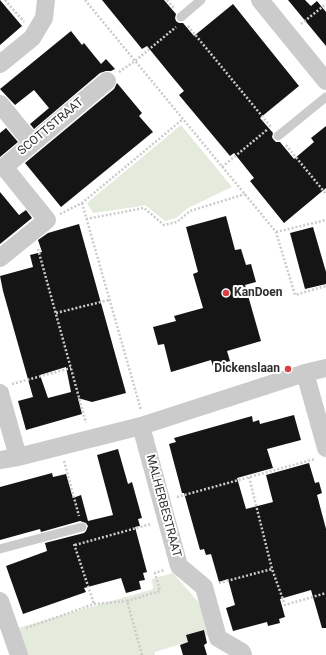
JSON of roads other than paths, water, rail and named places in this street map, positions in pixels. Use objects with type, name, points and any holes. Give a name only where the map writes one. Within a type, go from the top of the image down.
[{"type":"street","points":[[0,64],[32,38],[44,18],[46,0]]},
{"type":"street","points":[[260,0],[326,81]]},
{"type":"street","name":"SCOTTSTRAAT","points":[[0,258],[47,220],[4,167],[107,81]]},
{"type":"street","points":[[0,104],[32,143]]},
{"type":"street","points":[[0,460],[18,457],[143,426],[304,373],[326,368]]},
{"type":"street","points":[[304,373],[322,453]]},
{"type":"street","points":[[4,390],[18,457]]},
{"type":"street","name":"MALHERBESTRAAT","points":[[143,426],[161,501],[179,566],[204,587],[218,638],[242,652],[243,655]]},
{"type":"street","points":[[0,601],[19,655]]},
{"type":"lane","points":[[179,21],[201,0]]},
{"type":"lane","points":[[278,136],[326,97]]},
{"type":"lane","points":[[0,549],[82,527]]},
{"type":"place","name":"KanDoen","points":[[226,293]]},
{"type":"place","name":"Dickenslaan","points":[[288,369]]}]
